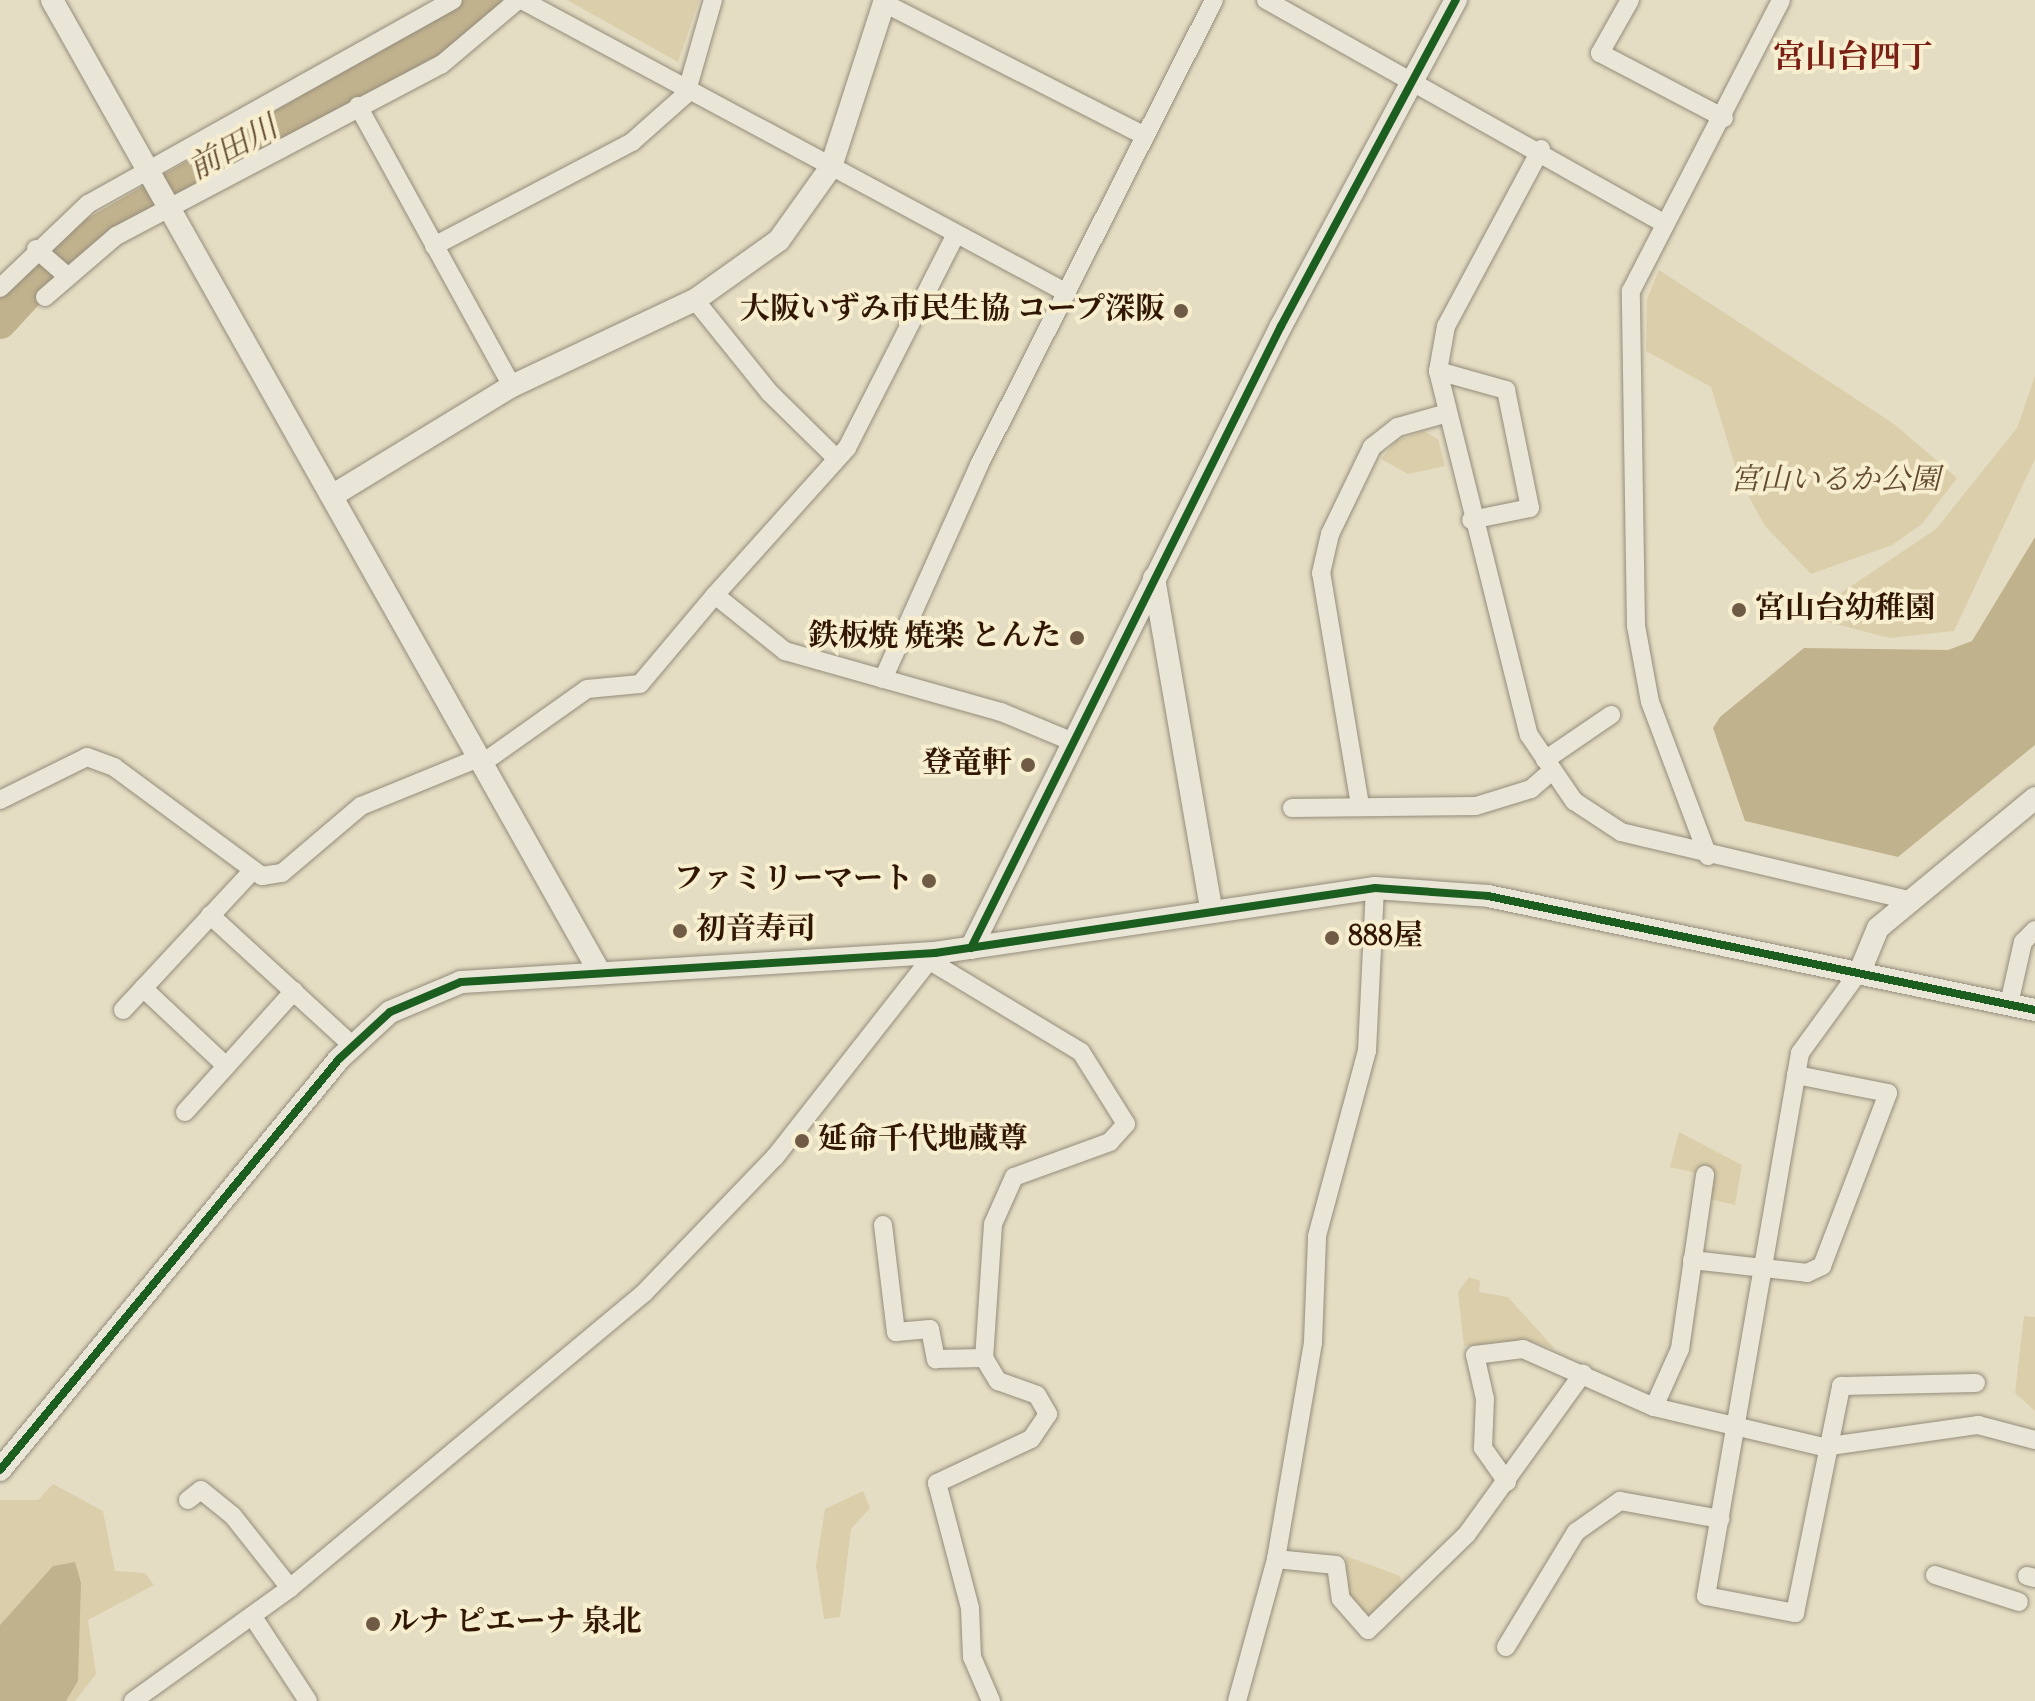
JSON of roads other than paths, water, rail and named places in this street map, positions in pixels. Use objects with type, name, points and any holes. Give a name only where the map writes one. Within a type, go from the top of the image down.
[{"type":"street","points":[[52,0],[335,494],[600,973]]},
{"type":"street","points":[[0,288],[36,249],[88,204],[453,0]]},
{"type":"street","points":[[45,297],[66,275],[116,236],[172,210],[474,43],[520,0],[686,94],[831,167],[1067,293]]},
{"type":"street","points":[[434,246],[632,142],[686,94],[713,0]]},
{"type":"street","points":[[883,679],[1067,293],[1214,0]]},
{"type":"street","points":[[1266,0],[1541,149],[1662,222]]},
{"type":"street","points":[[971,948],[1154,578],[1411,78],[1456,0]]},
{"type":"street","points":[[1630,0],[1600,53],[1724,118]]},
{"type":"street","points":[[1708,856],[1650,702],[1636,626],[1627,330],[1633,282],[1662,222],[1724,118],[1781,0]]},
{"type":"street","points":[[335,494],[512,386],[695,300],[779,240],[831,167],[884,2],[1145,136]]},
{"type":"street","points":[[358,106],[512,386]]},
{"type":"street","points":[[1541,149],[1446,326],[1438,371],[1444,414],[1529,735],[1548,766],[1586,812],[1621,832],[1708,856],[1909,900]]},
{"type":"street","points":[[0,800],[87,757],[114,767],[253,870],[282,873],[361,806],[482,760],[587,689],[640,684],[837,459],[956,234]]},
{"type":"street","points":[[36,249],[66,275]]},
{"type":"street","points":[[695,300],[769,392],[837,459]]},
{"type":"street","points":[[1438,371],[1506,390],[1530,508],[1471,520]]},
{"type":"street","points":[[1360,805],[1321,573],[1330,534],[1372,447],[1398,427],[1444,414]]},
{"type":"street","points":[[1154,578],[1211,909]]},
{"type":"street","points":[[715,595],[785,651],[883,679],[1073,742]]},
{"type":"street","points":[[1292,808],[1476,806],[1531,789],[1548,766],[1611,715]]},
{"type":"street","points":[[1976,1383],[1841,1386],[1823,1447],[1795,1613],[1706,1596],[1738,1427],[1800,1053],[1861,969],[1878,928],[2035,798]]},
{"type":"street","points":[[123,1010],[253,870]]},
{"type":"street","points":[[1237,1701],[1276,1559],[1313,1342],[1317,1236],[1367,1051],[1375,888]]},
{"type":"street","points":[[0,1470],[353,1046],[390,1012],[461,982],[932,957],[1211,909],[1375,888],[1488,896],[1861,969],[2035,1010]]},
{"type":"street","points":[[210,915],[353,1046]]},
{"type":"street","points":[[2009,1004],[2023,942],[2035,930]]},
{"type":"street","points":[[932,957],[1081,1052],[1126,1124],[1110,1142],[1014,1177],[993,1224],[984,1358],[998,1381],[1037,1395],[1048,1414],[1031,1439],[937,1483],[970,1608],[972,1657],[991,1701]]},
{"type":"street","points":[[133,1701],[290,1588],[644,1293],[775,1157],[932,957]]},
{"type":"street","points":[[143,988],[226,1066]]},
{"type":"street","points":[[185,1112],[294,991]]},
{"type":"street","points":[[1692,1260],[1807,1273],[1822,1266],[1888,1093],[1796,1075]]},
{"type":"street","points":[[1654,1407],[1680,1349],[1705,1175]]},
{"type":"street","points":[[883,1225],[896,1332],[930,1329],[936,1359],[984,1358]]},
{"type":"street","points":[[1507,1482],[1483,1448],[1485,1399],[1475,1355],[1523,1349],[1654,1407],[1823,1447],[1978,1425],[2035,1440]]},
{"type":"street","points":[[1276,1559],[1336,1565],[1341,1599],[1368,1630],[1423,1582],[1507,1482],[1583,1373]]},
{"type":"street","points":[[188,1500],[201,1490],[233,1516],[290,1588]]},
{"type":"street","points":[[1506,1647],[1571,1539],[1620,1501],[1720,1519]]},
{"type":"street","points":[[1935,1575],[2019,1602]]},
{"type":"street","points":[[253,1617],[308,1701]]},
{"type":"waterway","name":"前田川","points":[[0,322],[66,250],[443,34],[485,0]]},
{"type":"place","name":"大阪いずみ市民生協 コープ深阪","points":[[1181,311]]},
{"type":"place","name":"宮山台幼稚園","points":[[1739,610]]},
{"type":"place","name":"鉄板焼 焼楽 とんた","points":[[1077,638]]},
{"type":"place","name":"登竜軒","points":[[1028,765]]},
{"type":"place","name":"ファミリーマート","points":[[929,881]]},
{"type":"place","name":"初音寿司","points":[[680,931]]},
{"type":"place","name":"888屋","points":[[1332,938]]},
{"type":"place","name":"延命千代地蔵尊","points":[[802,1141]]},
{"type":"place","name":"ルナ ピエーナ 泉北","points":[[373,1624]]},
{"type":"district","name":"宮山台四丁","points":[[1853,59]]},
{"type":"park label","name":"宮山いるか公園","points":[[1835,482]]}]
